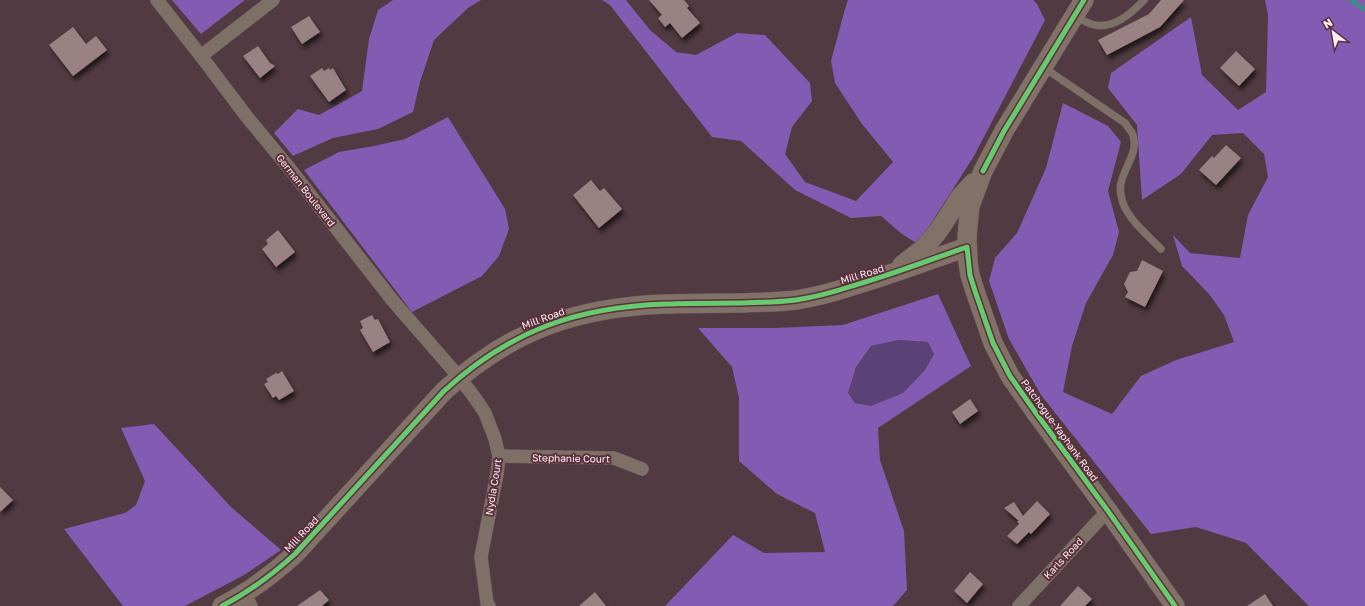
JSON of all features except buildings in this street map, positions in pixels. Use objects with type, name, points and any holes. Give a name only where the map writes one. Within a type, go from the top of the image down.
[{"type":"main road","points":[[967,247],[967,224],[970,206],[983,171],[1004,131],[1079,8]]},
{"type":"main road","points":[[888,276],[924,248],[945,221],[960,197],[983,171]]},
{"type":"main road","name":"Mill Road","points":[[222,606],[248,600],[273,573],[295,554],[444,391],[459,377],[491,354],[522,335],[538,328],[578,315],[607,309],[646,304],[798,300],[842,290],[888,276],[967,247]]},
{"type":"main road","name":"Patchogue-Yaphank Road","points":[[967,247],[970,275],[973,286],[993,343],[1010,376],[1175,606]]},
{"type":"street","name":"German Boulevard","points":[[157,0],[392,301],[459,377]]},
{"type":"street","points":[[201,56],[273,0]]},
{"type":"street","name":"Nydia Court","points":[[459,377],[485,414],[495,439],[499,456],[482,557],[487,602],[489,606]]},
{"type":"street","name":"Stephanie Court","points":[[499,456],[614,458],[642,469]]},
{"type":"street","name":"Karls Road","points":[[1019,606],[1108,511]]},
{"type":"lane","points":[[1079,8],[1093,25],[1108,25],[1120,20],[1144,0]]},
{"type":"lane","points":[[1043,67],[1125,123],[1132,134],[1134,145],[1132,156],[1121,181],[1120,194],[1122,202],[1129,215],[1161,248]]},
{"type":"shaded area","points":[[172,0],[245,0],[201,34]]},
{"type":"shaded area","points":[[393,0],[481,0],[468,8],[434,40],[420,82],[413,112],[378,129],[333,138],[293,156],[274,133],[298,109],[319,115],[362,91],[369,39],[378,10]]},
{"type":"shaded area","points":[[602,0],[626,0],[650,30],[676,52],[696,55],[737,33],[765,35],[810,83],[812,101],[792,127],[785,154],[805,182],[856,201],[893,162],[862,124],[835,83],[831,61],[848,0],[1033,0],[1037,4],[1045,20],[974,156],[918,244],[902,234],[881,216],[851,218],[795,190],[741,141],[712,137],[610,5]]},
{"type":"shaded area","points":[[1265,0],[1365,0],[1365,606],[1309,606],[1246,543],[1196,527],[1151,534],[1041,395],[1009,339],[989,281],[995,258],[1017,233],[1046,168],[1063,103],[1108,126],[1121,142],[1108,191],[1119,232],[1113,255],[1086,303],[1072,346],[1063,392],[1112,414],[1141,376],[1176,360],[1234,342],[1224,315],[1209,294],[1182,266],[1173,235],[1190,253],[1240,258],[1248,215],[1268,177],[1264,154],[1243,133],[1212,135],[1181,174],[1142,200],[1137,125],[1108,88],[1111,73],[1191,17],[1202,75],[1238,110],[1266,92],[1268,15]]},
{"type":"shaded area","points":[[448,117],[505,209],[509,229],[499,256],[482,276],[412,312],[304,170],[339,152],[405,139]]},
{"type":"shaded area","points":[[938,294],[971,366],[878,428],[880,460],[904,531],[907,590],[893,606],[665,606],[733,535],[764,553],[825,552],[815,513],[777,494],[739,461],[739,398],[732,367],[698,328],[774,328],[843,325]],"holes":[[[898,340],[928,342],[934,354],[925,370],[903,393],[871,406],[855,403],[848,393],[856,367],[871,346]]]},
{"type":"shaded area","points":[[898,340],[928,342],[934,354],[925,370],[903,393],[871,406],[855,403],[848,393],[856,367],[871,346]]},
{"type":"shaded area","points":[[154,424],[231,507],[281,550],[244,575],[185,606],[123,606],[64,529],[125,513],[136,505],[145,481],[121,428]]},
{"type":"waterway","points":[[1351,0],[1365,10]]},
{"type":"cycle path","points":[[983,171],[1004,131],[1084,0]]},
{"type":"cycle path","points":[[222,606],[242,595],[278,569],[295,554],[444,391],[494,352],[520,337],[574,317],[603,310],[666,304],[796,300],[838,290],[881,277],[967,247],[970,275],[975,291],[993,343],[1010,376],[1175,606]]}]
